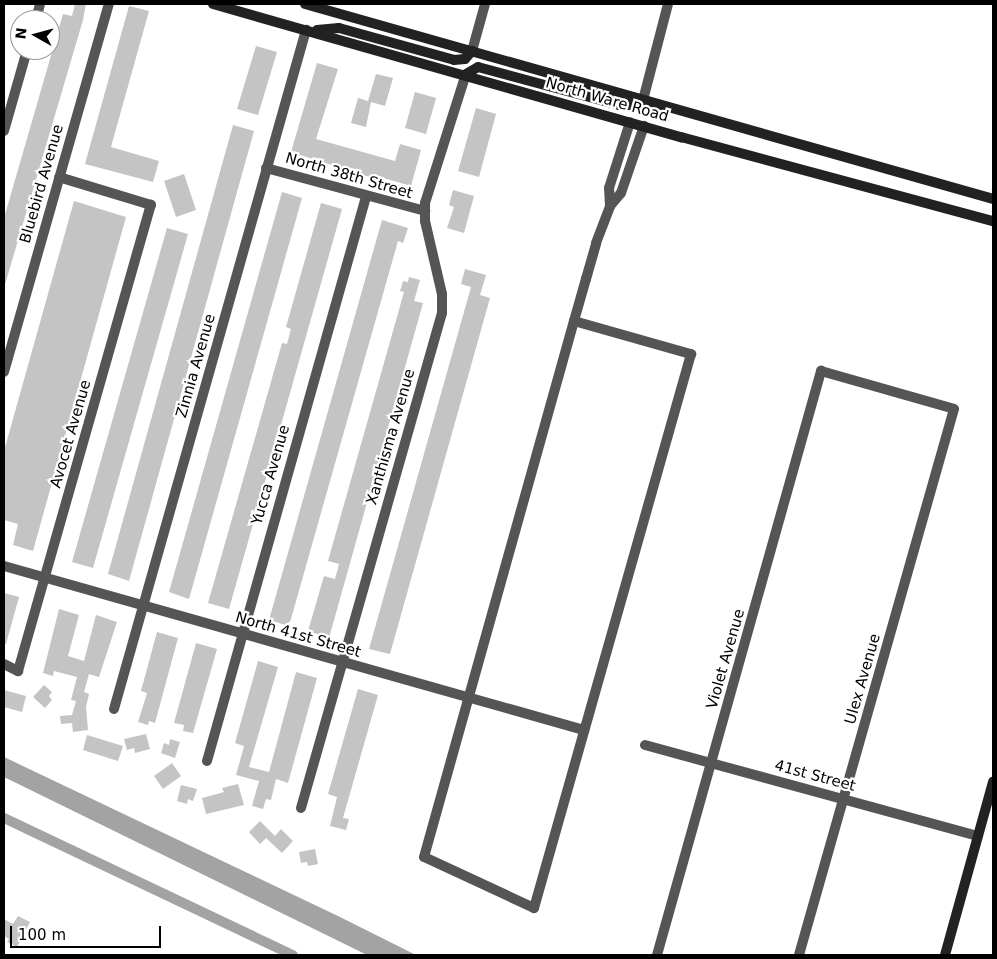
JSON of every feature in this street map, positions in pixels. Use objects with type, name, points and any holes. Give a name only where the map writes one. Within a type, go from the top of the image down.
[{"type":"main road","name":"North Ware Road","points":[[213,4],[466,74],[644,126],[993,221]]},
{"type":"main road","name":"North Ware Road","points":[[305,4],[330,7],[472,51],[993,199]]},
{"type":"main road","points":[[306,30],[339,28],[454,60],[465,59],[472,51]]},
{"type":"main road","points":[[466,74],[478,67],[619,105],[660,105]]},
{"type":"main road","points":[[945,955],[993,782]]},
{"type":"street","name":"Bluebird Avenue","points":[[4,372],[109,4]]},
{"type":"street","points":[[472,51],[485,4]]},
{"type":"street","points":[[643,100],[668,4]]},
{"type":"street","name":"Zinnia Avenue","points":[[114,709],[306,30]]},
{"type":"street","points":[[4,131],[24,60]]},
{"type":"street","name":"Xanthisma Avenue","points":[[301,808],[442,314],[442,294],[425,212],[466,74]]},
{"type":"street","points":[[610,206],[609,188],[630,122]]},
{"type":"street","points":[[574,321],[691,354],[534,908],[424,857],[574,321],[610,206],[620,192],[644,126]]},
{"type":"street","points":[[618,161],[630,166]]},
{"type":"street","name":"North 38th Street","points":[[266,168],[425,212]]},
{"type":"street","name":"Avocet Avenue","points":[[4,664],[18,670],[46,578],[151,205],[59,177]]},
{"type":"street","name":"Yucca Avenue","points":[[207,761],[366,197]]},
{"type":"street","name":"Violet Avenue","points":[[657,955],[822,371],[954,409]]},
{"type":"street","name":"Ulex Avenue","points":[[799,955],[845,800],[954,409]]},
{"type":"street","name":"North 41st Street","points":[[4,566],[468,700],[584,730]]},
{"type":"street","name":"41st Street","points":[[644,745],[978,836]]},
{"type":"shaded area","points":[[4,757],[416,955],[367,955],[4,777]]},
{"type":"building","points":[[75,4],[86,4],[83,20],[4,288],[4,218],[50,60],[60,60],[60,24],[63,14],[72,16]]},
{"type":"building","points":[[129,6],[149,11],[111,147],[159,161],[153,182],[85,164]]},
{"type":"building","points":[[256,46],[277,52],[258,115],[237,109]]},
{"type":"building","points":[[317,63],[338,69],[316,139],[395,161],[400,144],[421,150],[411,186],[380,177],[379,180],[291,152]]},
{"type":"building","points":[[376,74],[393,78],[385,106],[371,102],[366,127],[351,123],[358,98],[368,101]]},
{"type":"building","points":[[415,92],[436,98],[426,134],[405,128]]},
{"type":"building","points":[[476,108],[496,114],[479,177],[458,171]]},
{"type":"building","points":[[233,125],[254,131],[129,581],[108,574]]},
{"type":"building","points":[[184,174],[196,210],[176,217],[164,181]]},
{"type":"building","points":[[453,190],[474,196],[464,233],[447,228],[454,207],[449,205]]},
{"type":"building","points":[[282,192],[302,198],[189,599],[169,592]]},
{"type":"building","points":[[74,201],[126,217],[33,551],[13,545],[18,524],[4,520],[4,451]]},
{"type":"building","points":[[321,203],[342,209],[229,609],[208,603],[282,343],[287,344],[291,329],[286,327]]},
{"type":"building","points":[[382,220],[408,228],[403,243],[398,241],[289,626],[269,620]]},
{"type":"building","points":[[167,228],[188,234],[93,568],[72,562]]},
{"type":"building","points":[[465,269],[486,275],[480,295],[490,298],[390,654],[369,649],[471,287],[461,284]]},
{"type":"building","points":[[409,277],[420,280],[414,301],[423,303],[329,638],[308,631],[324,576],[335,579],[339,564],[328,561],[404,292],[400,291],[403,281],[408,282]]},
{"type":"building","points":[[4,593],[19,597],[6,644],[4,644]]},
{"type":"building","points":[[59,609],[79,615],[68,656],[84,661],[96,615],[117,622],[99,677],[89,674],[84,692],[89,694],[86,707],[88,730],[73,732],[72,723],[61,724],[60,716],[72,715],[76,701],[71,700],[77,677],[54,671],[53,676],[43,673]]},
{"type":"building","points":[[157,632],[178,638],[155,723],[149,721],[148,725],[138,722],[147,693],[141,691]]},
{"type":"building","points":[[196,643],[217,649],[193,733],[183,731],[184,725],[174,723]]},
{"type":"building","points":[[258,661],[278,667],[249,767],[269,772],[296,672],[317,678],[288,783],[276,779],[271,800],[266,799],[263,809],[252,806],[259,781],[236,775],[244,746],[235,743]]},
{"type":"building","points":[[44,685],[52,692],[49,696],[52,700],[45,708],[33,697]]},
{"type":"building","points":[[358,689],[378,695],[343,818],[349,819],[346,830],[330,826],[337,797],[328,794]]},
{"type":"building","points":[[4,690],[26,696],[22,712],[4,707]]},
{"type":"building","points":[[146,734],[150,749],[135,753],[134,748],[127,750],[124,739]]},
{"type":"building","points":[[87,735],[123,746],[118,761],[83,750]]},
{"type":"building","points":[[170,739],[180,742],[175,758],[161,753],[164,743],[169,745]]},
{"type":"building","points":[[172,763],[181,776],[163,789],[154,776]]},
{"type":"building","points":[[238,784],[244,805],[206,814],[202,798],[224,792],[222,788]]},
{"type":"building","points":[[181,785],[197,789],[193,801],[188,799],[187,804],[177,801]]},
{"type":"building","points":[[260,821],[275,836],[281,829],[293,841],[282,853],[266,838],[260,844],[249,832]]},
{"type":"building","points":[[315,849],[318,864],[308,866],[307,862],[301,863],[299,852]]},
{"type":"building","points":[[18,916],[30,922],[17,947],[7,942],[9,939],[4,936],[4,919],[13,924]]},
{"type":"waterway","points":[[4,818],[293,955]]}]
